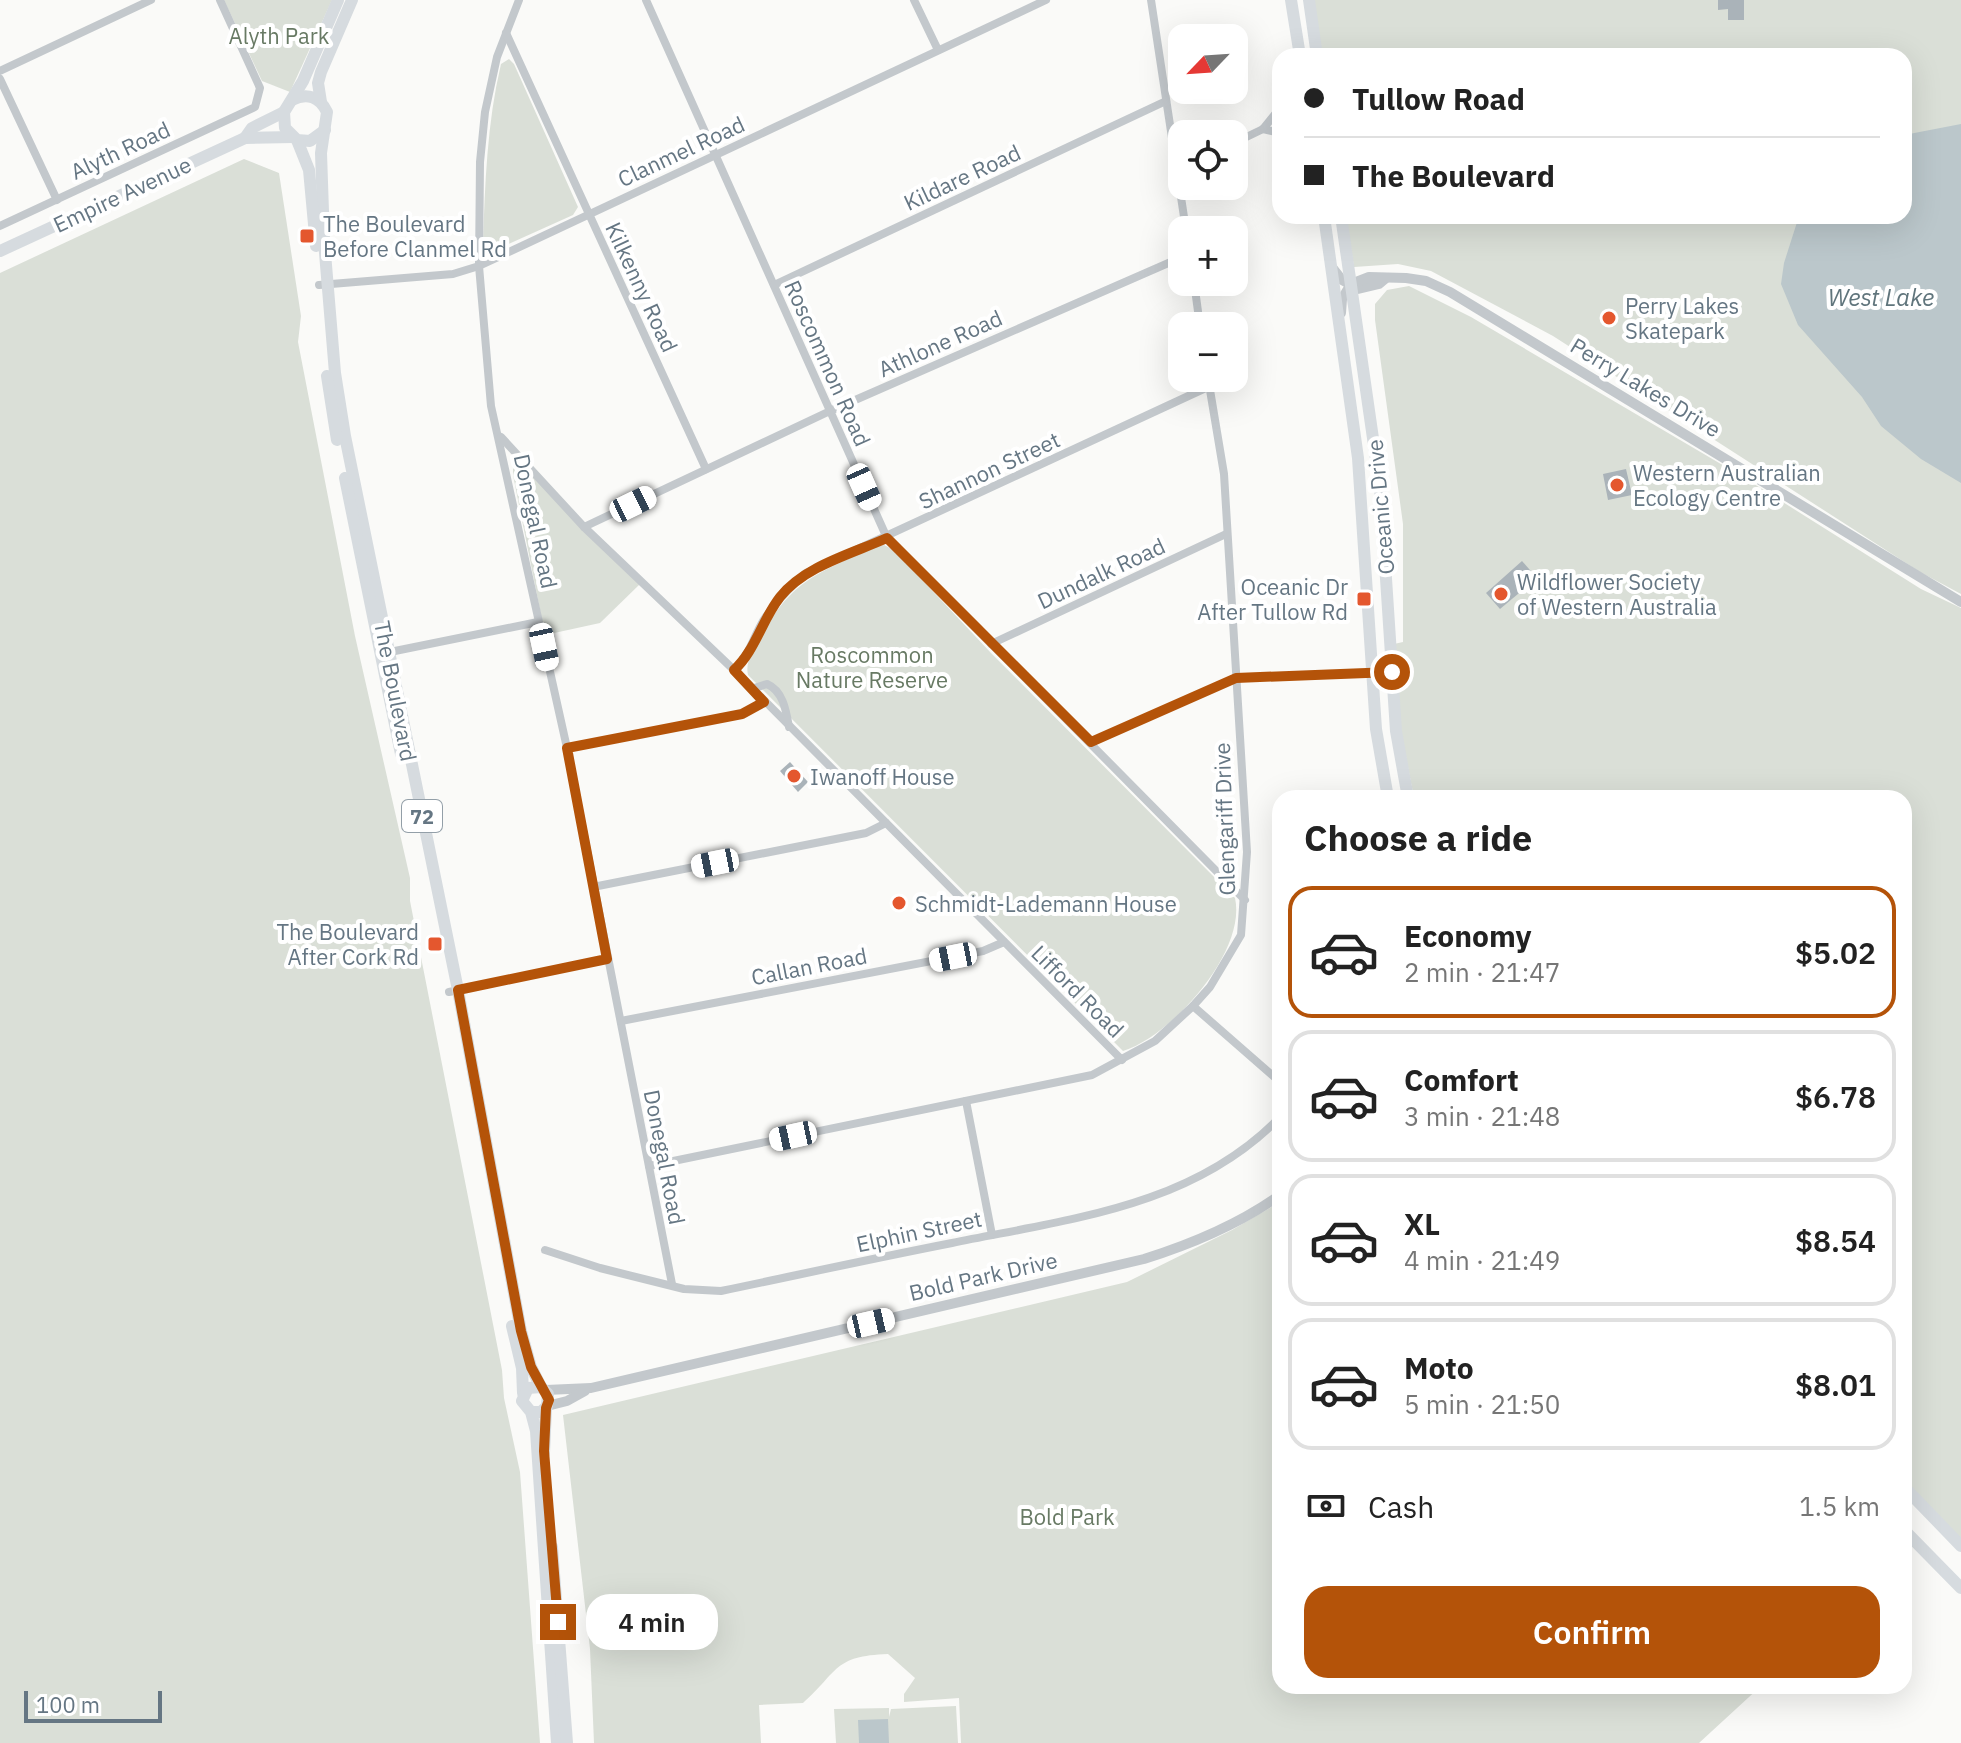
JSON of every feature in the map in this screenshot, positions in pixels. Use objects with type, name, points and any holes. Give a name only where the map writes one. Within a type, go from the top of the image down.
[{"type":"main road","points":[[284,112],[338,0]]},
{"type":"main road","name":"72","points":[[325,130],[328,118],[318,83],[352,0]]},
{"type":"main road","points":[[1291,0],[1299,48]]},
{"type":"main road","points":[[1309,0],[1316,48]]},
{"type":"main road","points":[[292,100],[304,96],[321,102]]},
{"type":"main road","name":"72","points":[[284,112],[285,128],[295,139]]},
{"type":"main road","name":"Empire Avenue","points":[[245,138],[252,128],[284,112]]},
{"type":"main road","points":[[295,139],[310,141],[325,130]]},
{"type":"main road","name":"The Boulevard","points":[[323,284],[321,174],[325,130]]},
{"type":"main road","name":"Empire Avenue","points":[[0,251],[245,138],[295,139]]},
{"type":"main road","name":"The Boulevard","points":[[295,139],[306,159],[311,181],[335,373],[384,653],[521,1331],[531,1367],[549,1400],[544,1451],[567,1743]]},
{"type":"main road","name":"Oceanic Drive","points":[[1325,224],[1358,458],[1376,729],[1387,790]]},
{"type":"main road","name":"Oceanic Drive","points":[[1342,224],[1380,487],[1396,731],[1407,790]]},
{"type":"main road","name":"The Boulevard","points":[[454,991],[522,1368],[524,1406],[531,1412],[536,1431],[557,1743]]},
{"type":"main road","points":[[523,1393],[531,1387],[544,1388]]},
{"type":"main road","points":[[531,1412],[546,1407]]},
{"type":"main road","points":[[1912,1495],[1961,1546]]},
{"type":"main road","points":[[1912,1538],[1961,1588]]},
{"type":"street","points":[[0,71],[151,0]]},
{"type":"street","name":"Alyth Road","points":[[0,226],[255,107],[260,88],[220,0]]},
{"type":"street","name":"Donegal Road","points":[[519,0],[505,33],[485,112],[480,162],[479,266],[491,406],[567,748],[672,1284]]},
{"type":"street","name":"Roscommon Road","points":[[646,0],[887,538],[1245,900]]},
{"type":"street","points":[[914,0],[938,50]]},
{"type":"street","name":"Clanmel Road","points":[[323,284],[453,274],[479,266],[1046,0]]},
{"type":"street","points":[[1151,0],[1170,120]]},
{"type":"street","name":"Kilkenny Road","points":[[505,33],[706,469]]},
{"type":"street","points":[[0,79],[57,200]]},
{"type":"street","name":"Kildare Road","points":[[774,285],[1166,101]]},
{"type":"street","points":[[1248,136],[1263,129],[1272,118]]},
{"type":"street","points":[[1263,129],[1272,131]]},
{"type":"street","name":"Athlone Road","points":[[584,527],[830,411],[1168,263]]},
{"type":"street","points":[[1331,266],[1342,280],[1351,284],[1342,299],[1341,331]]},
{"type":"street","name":"Perry Lakes Drive","points":[[1351,284],[1369,277],[1406,278],[1426,281],[1450,292],[1961,602]]},
{"type":"street","name":"Shannon Street","points":[[734,670],[744,661],[764,620],[781,595],[806,573],[887,538],[1188,392]]},
{"type":"street","name":"Glengariff Drive","points":[[649,1166],[1092,1075],[1155,1041],[1210,987],[1241,935],[1247,852],[1224,474],[1211,392]]},
{"type":"street","name":"Lifford Road","points":[[500,437],[584,527],[734,670],[1122,1060]]},
{"type":"street","name":"Dundalk Road","points":[[991,644],[1226,534]]},
{"type":"street","points":[[384,653],[538,622]]},
{"type":"street","points":[[1091,742],[1236,678],[1392,672]]},
{"type":"street","points":[[751,689],[767,684],[776,689],[789,727]]},
{"type":"street","points":[[567,748],[742,714],[764,702]]},
{"type":"street","points":[[593,887],[866,833],[886,823]]},
{"type":"street","name":"Callan Road","points":[[621,1021],[983,951],[1004,942]]},
{"type":"street","points":[[454,991],[607,959]]},
{"type":"street","points":[[1193,1006],[1272,1075]]},
{"type":"street","points":[[966,1101],[992,1235]]},
{"type":"street","name":"Elphin Street","points":[[545,1250],[600,1268],[697,1292],[721,1291],[1112,1211],[1171,1191],[1230,1159],[1259,1139],[1272,1125]]},
{"type":"street","name":"Bold Park Drive","points":[[544,1388],[591,1388],[1144,1259],[1187,1245],[1232,1225],[1272,1200]]},
{"type":"street","name":"Bold Park Drive","points":[[546,1407],[567,1401],[591,1388]]},
{"type":"green space","name":"Alyth Park","points":[[224,0],[332,0],[290,92],[262,81]]},
{"type":"green space","points":[[1313,0],[1961,0],[1961,594],[1920,572],[1553,336],[1431,271],[1398,264],[1354,267],[1347,224],[1912,224],[1912,48],[1321,48]]},
{"type":"green space","points":[[509,59],[514,64],[578,207],[573,215],[491,252],[483,244],[488,154],[501,64]]},
{"type":"green space","points":[[244,159],[279,173],[301,316],[298,342],[355,636],[410,878],[410,901],[520,1472],[540,1743],[0,1743],[0,273]]},
{"type":"green space","points":[[1409,286],[1471,317],[1743,477],[1921,589],[1961,608],[1961,1539],[1912,1488],[1912,790],[1412,790],[1401,731],[1394,644],[1403,642],[1403,524],[1375,320],[1375,304],[1387,290]]},
{"type":"green space","points":[[517,465],[523,467],[640,584],[600,623],[545,635],[513,475],[513,468]]},
{"type":"green space","name":"Roscommon Nature Reserve","points":[[884,545],[894,550],[991,653],[1235,898],[1236,920],[1217,966],[1182,1011],[1142,1043],[1123,1051],[748,675],[754,648],[794,591],[821,572]]},
{"type":"green space","name":"Bold Park","points":[[1272,1207],[1272,1694],[1752,1694],[1699,1743],[961,1743],[959,1698],[904,1702],[904,1694],[915,1678],[888,1654],[846,1662],[803,1703],[759,1705],[761,1743],[594,1743],[590,1649],[563,1415],[1127,1282]]},
{"type":"green space","points":[[956,1706],[958,1743],[836,1743],[834,1709],[889,1708],[889,1717],[891,1709]]},
{"type":"water","name":"West Lake","points":[[1961,124],[1961,483],[1921,459],[1881,426],[1862,397],[1798,325],[1781,284],[1796,224],[1912,224],[1912,133]]},
{"type":"water","points":[[888,1719],[889,1743],[859,1743],[858,1720]]},
{"type":"building","points":[[1718,0],[1744,0],[1744,20],[1728,20],[1728,9],[1718,10]]},
{"type":"building","name":"Western Australian Ecology Centre","points":[[1626,469],[1632,495],[1608,500],[1603,474]]},
{"type":"building","points":[[1522,561],[1537,578],[1500,609],[1486,593]]},
{"type":"building","name":"Iwanoff House","points":[[790,762],[808,782],[798,792],[780,771]]},
{"type":"place","name":"The Boulevard Before Clanmel Rd","points":[[307,236]]},
{"type":"place","name":"Perry Lakes Skatepark","points":[[1609,318]]},
{"type":"place","name":"Western Australian Ecology Centre","points":[[1617,485]]},
{"type":"place","name":"Wildflower Society of Western Australia","points":[[1501,594]]},
{"type":"place","name":"Oceanic Dr After Tullow Rd","points":[[1364,599]]},
{"type":"place","name":"Iwanoff House","points":[[794,776]]},
{"type":"place","name":"Schmidt-Lademann House","points":[[899,903]]},
{"type":"place","name":"The Boulevard After Cork Rd","points":[[435,944]]},
{"type":"route","points":[[558,1622],[544,1451],[549,1400],[531,1367],[521,1331],[458,990],[607,959],[567,748],[742,714],[764,702],[734,670],[744,661],[764,620],[781,595],[806,573],[887,538],[1091,742],[1236,678],[1392,672]]}]
